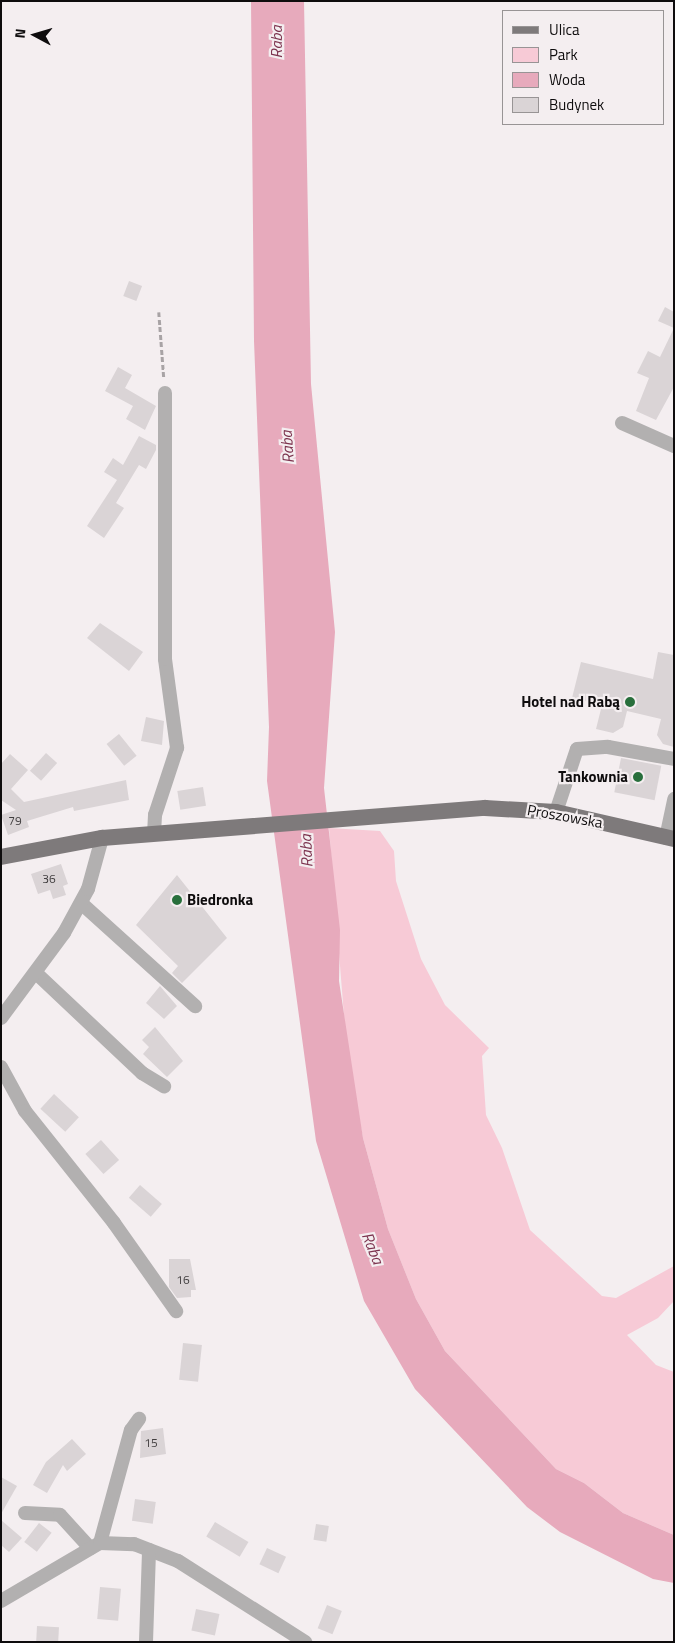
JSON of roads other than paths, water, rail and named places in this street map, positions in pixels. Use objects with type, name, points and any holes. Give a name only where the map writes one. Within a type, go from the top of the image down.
[{"type":"main road","name":"Proszowska","points":[[1,857],[102,838],[485,808],[556,812],[670,838]]},
{"type":"street","points":[[154,834],[155,815],[177,748],[164,650],[168,454],[165,393]]},
{"type":"street","points":[[622,422],[674,446]]},
{"type":"street","points":[[556,812],[577,749],[608,747],[674,759]]},
{"type":"street","points":[[670,838],[674,799]]},
{"type":"street","points":[[1,1018],[36,974],[81,903],[102,838]]},
{"type":"street","points":[[81,903],[195,1006]]},
{"type":"street","points":[[36,974],[142,1073],[164,1086]]},
{"type":"street","points":[[1,1066],[25,1111],[114,1223],[176,1311]]},
{"type":"street","points":[[95,1546],[131,1430],[139,1419]]},
{"type":"street","points":[[25,1513],[60,1515],[95,1546]]},
{"type":"street","points":[[1,1602],[95,1546],[149,1550],[178,1561],[305,1642]]},
{"type":"street","points":[[146,1642],[149,1550]]},
{"type":"water","name":"Raba","points":[[251,1],[304,1],[311,384],[335,632],[324,788],[340,930],[339,981],[363,1138],[388,1229],[416,1299],[445,1351],[556,1469],[584,1483],[623,1513],[674,1535],[674,1583],[653,1579],[560,1532],[527,1507],[415,1389],[364,1301],[316,1141],[267,781],[269,727],[254,341]]},
{"type":"place","name":"Hotel nad Rabą","points":[[630,702]]},
{"type":"place","name":"Tankownia","points":[[638,777]]},
{"type":"place","name":"Biedronka","points":[[177,900]]}]
